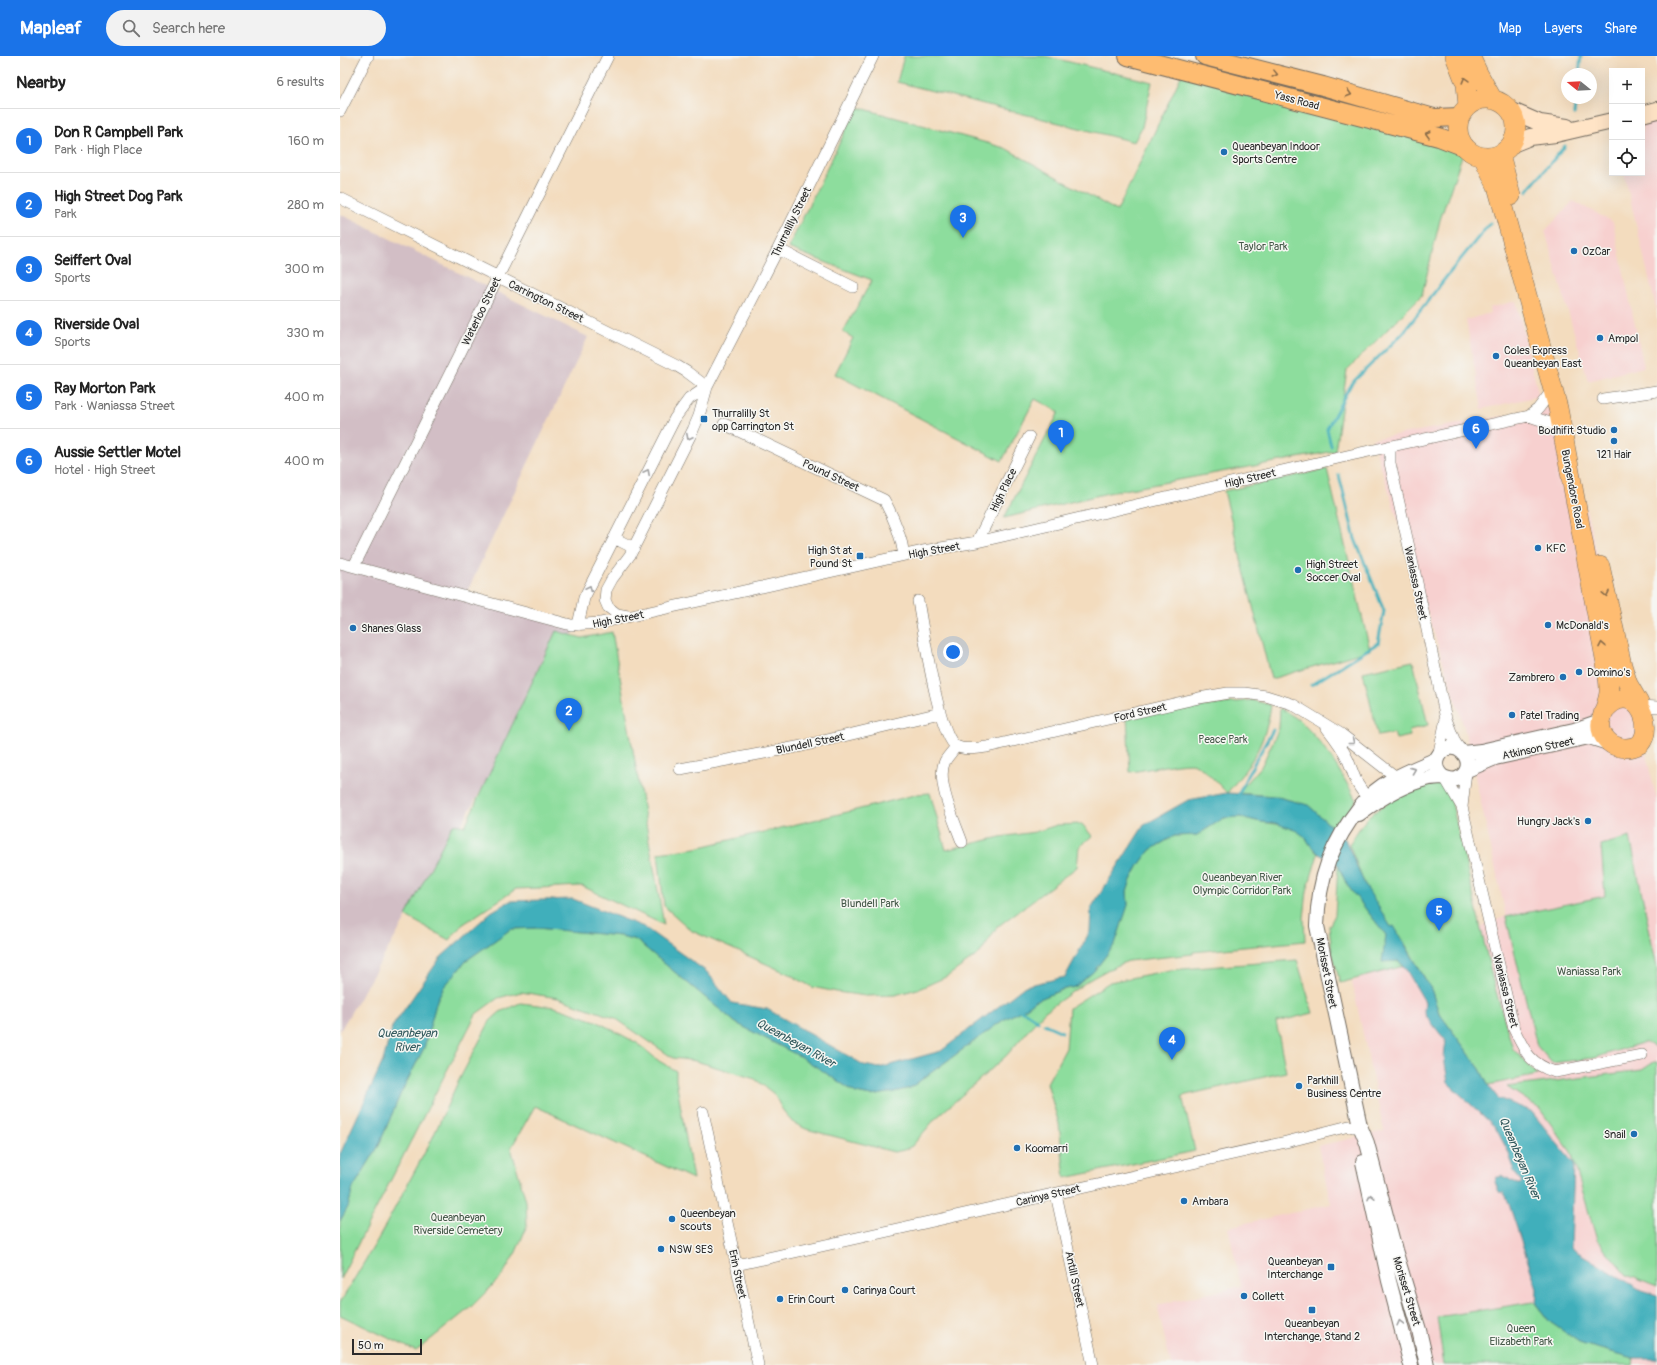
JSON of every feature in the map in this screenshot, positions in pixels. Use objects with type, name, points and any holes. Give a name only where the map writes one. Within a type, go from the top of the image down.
[{"type":"highway","points":[[1456,56],[1466,84],[1464,111],[1458,129],[1460,139],[1465,147],[1473,154],[1498,152],[1514,137],[1516,127],[1514,120],[1510,110],[1503,104],[1493,100],[1477,100],[1464,111]]},
{"type":"highway","points":[[1470,56],[1493,100]]},
{"type":"highway","name":"Bungendore Road","points":[[1498,152],[1497,186],[1553,389],[1607,669],[1609,691],[1602,716]]},
{"type":"highway","name":"Bungendore Road","points":[[1498,152],[1564,406],[1622,665],[1628,684],[1646,705]]},
{"type":"highway","points":[[1625,698],[1646,705],[1652,730],[1641,743],[1633,747],[1624,748],[1611,744],[1605,738],[1601,730],[1602,716],[1609,704],[1625,698]]},
{"type":"main road","name":"Yass Road","points":[[1128,56],[1188,64],[1234,83],[1439,137],[1465,147]]},
{"type":"main road","name":"Yass Road","points":[[1205,56],[1240,60],[1434,118],[1464,111]]},
{"type":"main road","points":[[1510,110],[1540,123],[1580,128]]},
{"type":"main road","points":[[1645,113],[1657,110]]},
{"type":"main road","points":[[1498,152],[1530,137],[1556,134],[1609,122]]},
{"type":"street","points":[[340,111],[368,56]]},
{"type":"street","name":"Waterloo Street","points":[[354,566],[608,56]]},
{"type":"street","name":"Thurralilly Street","points":[[633,616],[623,616],[613,612],[607,605],[605,596],[612,579],[627,560],[634,548],[696,423],[707,387],[778,249],[873,56]]},
{"type":"street","points":[[1234,83],[1240,60]]},
{"type":"street","name":"Carrington Street","points":[[340,198],[677,366],[707,387]]},
{"type":"street","points":[[778,249],[853,287]]},
{"type":"street","name":"Thurralilly Street","points":[[578,625],[584,598],[675,418],[689,399],[707,387]]},
{"type":"street","points":[[1529,416],[1538,409],[1553,389]]},
{"type":"street","points":[[1603,399],[1657,391]]},
{"type":"street","points":[[1529,416],[1550,423],[1562,430]]},
{"type":"street","name":"High Street","points":[[340,563],[561,622],[578,625],[600,623],[904,555],[977,542],[1390,446],[1529,416]]},
{"type":"street","name":"Pound Street","points":[[724,424],[884,500],[901,537],[904,555]]},
{"type":"street","name":"High Place","points":[[977,542],[1029,437]]},
{"type":"street","name":"Waniassa Street","points":[[1390,446],[1390,463],[1446,719],[1454,742],[1462,752]]},
{"type":"street","points":[[614,538],[634,548]]},
{"type":"street","points":[[918,601],[940,713],[948,736],[956,746],[945,762],[942,772],[943,787],[962,842]]},
{"type":"street","name":"Ford Street","points":[[956,746],[968,749],[987,747],[1199,698],[1228,693],[1251,694],[1283,701],[1298,707],[1341,734],[1396,777]]},
{"type":"street","name":"Blundell Street","points":[[680,769],[802,746],[940,713]]},
{"type":"street","name":"Atkinson Street","points":[[1462,752],[1481,751],[1574,730],[1602,716]]},
{"type":"street","name":"Waniassa Street","points":[[1437,758],[1446,719]]},
{"type":"street","name":"Ford Street","points":[[1319,721],[1332,734],[1341,747],[1357,784],[1362,792],[1368,797]]},
{"type":"street","name":"Atkinson Street","points":[[1466,770],[1495,758],[1589,737],[1611,744]]},
{"type":"street","points":[[1454,748],[1462,752],[1467,759],[1466,770],[1458,779],[1450,780],[1444,778],[1421,781],[1393,793],[1368,797],[1396,777],[1437,758],[1443,751],[1448,749],[1454,748]]},
{"type":"street","points":[[1437,758],[1436,768],[1444,778]]},
{"type":"street","name":"Waniassa Street","points":[[1462,807],[1466,770]]},
{"type":"street","name":"Waniassa Street","points":[[1444,778],[1462,807],[1514,1029],[1524,1050],[1534,1062],[1556,1072],[1642,1055]]},
{"type":"street","name":"Morisset Street","points":[[1348,824],[1365,810],[1393,793]]},
{"type":"street","name":"Morisset Street","points":[[1368,797],[1335,844],[1327,863],[1318,904],[1317,926],[1360,1126],[1368,1142],[1407,1291],[1419,1330],[1427,1365]]},
{"type":"street","name":"Erin Street","points":[[703,1112],[758,1365]]},
{"type":"street","name":"Carinya Street","points":[[736,1265],[1286,1142],[1349,1126],[1360,1126]]},
{"type":"street","name":"Morisset Street","points":[[1360,1126],[1360,1148],[1387,1270],[1411,1365]]},
{"type":"street","name":"Antill Street","points":[[1056,1194],[1093,1365]]},
{"type":"street","points":[[1379,1235],[1383,1223],[1385,1207]]},
{"type":"street","points":[[1387,1270],[1400,1280],[1407,1291]]},
{"type":"shaded area","points":[[1657,121],[1657,312],[1625,176],[1645,176],[1645,123]]},
{"type":"shaded area","points":[[1573,201],[1613,222],[1644,367],[1588,381],[1545,231]]},
{"type":"shaded area","points":[[340,214],[588,337],[465,596],[578,625],[340,1031]]},
{"type":"shaded area","points":[[1516,301],[1539,396],[1482,409],[1466,320],[1490,313],[1489,308]]},
{"type":"shaded area","points":[[1561,406],[1657,800],[1657,1365],[1171,1365],[1157,1305],[1241,1286],[1228,1227],[1331,1204],[1318,1146],[1384,1131],[1352,982],[1506,916],[1464,727],[1372,439]]},
{"type":"green space","points":[[904,56],[1045,56],[1152,82],[1142,127],[1134,142],[897,82]]},
{"type":"green space","name":"Taylor Park","points":[[1182,74],[1430,136],[1463,153],[1440,220],[1422,295],[1347,370],[1335,451],[1108,493],[1004,518],[1059,412],[1035,399],[1002,461],[835,374],[853,338],[843,332],[872,280],[788,248],[857,107],[1005,148],[1117,211]]},
{"type":"green space","name":"High Street Soccer Oval","points":[[1327,469],[1370,650],[1271,679],[1224,491]]},
{"type":"green space","points":[[556,631],[582,638],[612,632],[664,925],[582,886],[516,889],[462,925],[449,940],[406,916],[453,824],[465,826]]},
{"type":"green space","points":[[1413,661],[1428,725],[1409,730],[1410,736],[1396,739],[1394,733],[1378,736],[1363,672]]},
{"type":"green space","name":"Peace Park","points":[[1251,700],[1271,705],[1265,731],[1261,743],[1250,763],[1227,793],[1208,774],[1195,764],[1183,763],[1130,772],[1127,717]]},
{"type":"green space","points":[[1280,708],[1300,721],[1317,739],[1338,768],[1356,800],[1351,811],[1341,817],[1333,828],[1308,805],[1274,796],[1238,793],[1261,767],[1279,728]]},
{"type":"green space","points":[[1447,782],[1493,981],[1513,1049],[1538,1075],[1488,1085],[1480,1069],[1439,1013],[1431,989],[1400,935],[1386,921],[1365,885],[1349,844],[1368,818],[1388,802],[1416,789]]},
{"type":"green space","name":"Blundell Park","points":[[930,793],[946,850],[1000,837],[1035,832],[1057,825],[1082,824],[1092,836],[1079,847],[1077,867],[997,927],[980,953],[948,976],[921,988],[895,995],[866,996],[812,987],[789,974],[692,931],[664,906],[658,853],[696,848],[918,794]]},
{"type":"green space","name":"Queanbeyan River Olympic Corridor Park","points":[[1240,817],[1293,829],[1303,836],[1318,854],[1307,891],[1304,918],[1305,941],[1193,952],[1193,954],[1128,961],[1107,970],[1089,980],[1044,1012],[1006,1056],[935,1119],[912,1146],[904,1150],[894,1152],[806,1129],[792,1122],[782,1109],[774,1094],[755,1079],[696,1061],[673,1058],[615,1018],[558,998],[521,992],[498,998],[476,1014],[340,1279],[340,1221],[348,1207],[353,1188],[378,1147],[400,1095],[424,1048],[437,1000],[443,988],[467,960],[511,929],[537,928],[621,936],[636,940],[736,1023],[803,1058],[856,1093],[871,1096],[910,1088],[1003,1020],[1026,1008],[1035,1001],[1061,990],[1075,987],[1094,971],[1115,944],[1128,905],[1127,892],[1131,880],[1139,865],[1150,850],[1174,836],[1197,835],[1224,818]]},
{"type":"green space","name":"Waniassa Park","points":[[1630,837],[1657,967],[1657,1048],[1645,1042],[1594,1058],[1552,1063],[1537,1046],[1506,917],[1605,896],[1601,845]]},
{"type":"green space","points":[[1338,865],[1347,885],[1386,935],[1384,952],[1404,966],[1340,983],[1332,952],[1329,926],[1335,915]]},
{"type":"green space","points":[[1297,960],[1313,1013],[1276,1022],[1286,1072],[1182,1096],[1195,1151],[1065,1178],[1059,1124],[1047,1083],[1066,1048],[1069,1008],[1110,982],[1170,970]]},
{"type":"green space","name":"Queanbeyan Riverside Cemetery","points":[[520,1003],[555,1007],[596,1021],[637,1043],[659,1061],[676,1071],[676,1080],[693,1179],[535,1106],[511,1148],[526,1201],[527,1226],[516,1252],[502,1276],[471,1307],[416,1351],[340,1315],[340,1303],[378,1239],[432,1139],[457,1084],[490,1021],[500,1012]]},
{"type":"green space","points":[[1654,1062],[1657,1062],[1657,1287],[1627,1275],[1597,1240],[1571,1152],[1539,1108],[1507,1087],[1642,1070]]},
{"type":"green space","name":"Queen Elizabeth Park","points":[[1534,1302],[1550,1322],[1582,1344],[1634,1358],[1633,1365],[1444,1365],[1437,1317]]},
{"type":"water","name":"Queanbeyan River","points":[[1227,793],[1274,796],[1308,805],[1345,839],[1365,885],[1391,927],[1394,926],[1431,989],[1439,1013],[1480,1069],[1488,1085],[1498,1098],[1531,1111],[1574,1164],[1571,1248],[1641,1290],[1657,1295],[1657,1358],[1634,1358],[1582,1344],[1550,1322],[1536,1304],[1537,1289],[1507,1198],[1504,1193],[1499,1192],[1495,1182],[1497,1177],[1502,1177],[1502,1175],[1517,1184],[1522,1182],[1512,1170],[1514,1169],[1508,1151],[1495,1127],[1448,1083],[1444,1056],[1446,1041],[1426,1016],[1424,1011],[1425,1002],[1404,966],[1398,961],[1382,962],[1386,935],[1347,885],[1338,865],[1319,854],[1305,837],[1297,831],[1275,823],[1261,822],[1240,817],[1224,818],[1197,835],[1174,836],[1150,850],[1139,865],[1131,880],[1127,892],[1128,905],[1115,944],[1094,971],[1075,987],[1061,990],[1035,1001],[1026,1008],[1003,1020],[910,1088],[871,1096],[856,1093],[803,1058],[736,1023],[636,940],[621,936],[537,928],[511,929],[467,960],[443,988],[437,1000],[424,1048],[400,1095],[378,1147],[353,1188],[348,1207],[340,1221],[340,1154],[383,1061],[392,1027],[440,958],[491,912],[510,901],[573,899],[644,927],[707,972],[732,1003],[767,1009],[864,1065],[879,1068],[941,1051],[1025,986],[1065,977],[1090,931],[1091,908],[1144,825],[1188,800]]},
{"type":"waterway","points":[[1580,68],[1581,56]]},
{"type":"waterway","points":[[1574,114],[1575,104]]},
{"type":"waterway","points":[[1527,191],[1565,146]]},
{"type":"waterway","points":[[1331,446],[1327,429],[1351,384],[1403,333],[1490,223]]},
{"type":"waterway","points":[[1311,685],[1378,643],[1384,611],[1355,539],[1339,475]]},
{"type":"waterway","points":[[1238,796],[1247,776],[1273,730]]},
{"type":"waterway","points":[[1017,1009],[1025,1012],[1038,1021]]},
{"type":"waterway","points":[[1044,1024],[1062,1032]]},
{"type":"place","name":"Queanbeyan Indoor Sports Centre","points":[[1224,152]]},
{"type":"place","name":"Seiffert Oval","points":[[963,238]]},
{"type":"place","name":"OzCar","points":[[1574,251]]},
{"type":"place","name":"Ampol","points":[[1600,338]]},
{"type":"place","name":"Coles Express Queanbeyan East","points":[[1496,356]]},
{"type":"place","name":"Thurralilly St opp Carrington St","points":[[704,419]]},
{"type":"place","name":"Bodhifit Studio","points":[[1614,430]]},
{"type":"place","name":"121 Hair","points":[[1614,441]]},
{"type":"place","name":"Aussie Settler Motel","points":[[1476,449]]},
{"type":"place","name":"Don R Campbell Park","points":[[1061,453]]},
{"type":"place","name":"KFC","points":[[1538,548]]},
{"type":"place","name":"High St at Pound St","points":[[860,556]]},
{"type":"place","name":"High Street Soccer Oval","points":[[1298,570]]},
{"type":"place","name":"McDonald's","points":[[1548,625]]},
{"type":"place","name":"Shanes Glass","points":[[353,628]]},
{"type":"place","name":"Domino's","points":[[1579,672]]},
{"type":"place","name":"Zambrero","points":[[1563,677]]},
{"type":"place","name":"Patel Trading","points":[[1512,715]]},
{"type":"place","name":"High Street Dog Park","points":[[569,731]]},
{"type":"place","name":"Hungry Jack's","points":[[1588,821]]},
{"type":"place","name":"Ray Morton Park","points":[[1439,931]]},
{"type":"place","name":"Riverside Oval","points":[[1172,1060]]},
{"type":"place","name":"Parkhill Business Centre","points":[[1299,1086]]},
{"type":"place","name":"Snail","points":[[1634,1134]]},
{"type":"place","name":"Koomarri","points":[[1017,1148]]},
{"type":"place","name":"Ambara","points":[[1184,1201]]},
{"type":"place","name":"Queenbeyan scouts","points":[[672,1219]]},
{"type":"place","name":"NSW SES","points":[[661,1249]]},
{"type":"place","name":"Queanbeyan Interchange","points":[[1331,1267]]},
{"type":"place","name":"Carinya Court","points":[[845,1290]]},
{"type":"place","name":"Collett","points":[[1244,1296]]},
{"type":"place","name":"Erin Court","points":[[780,1299]]},
{"type":"place","name":"Queanbeyan Interchange, Stand 2","points":[[1312,1310]]}]
